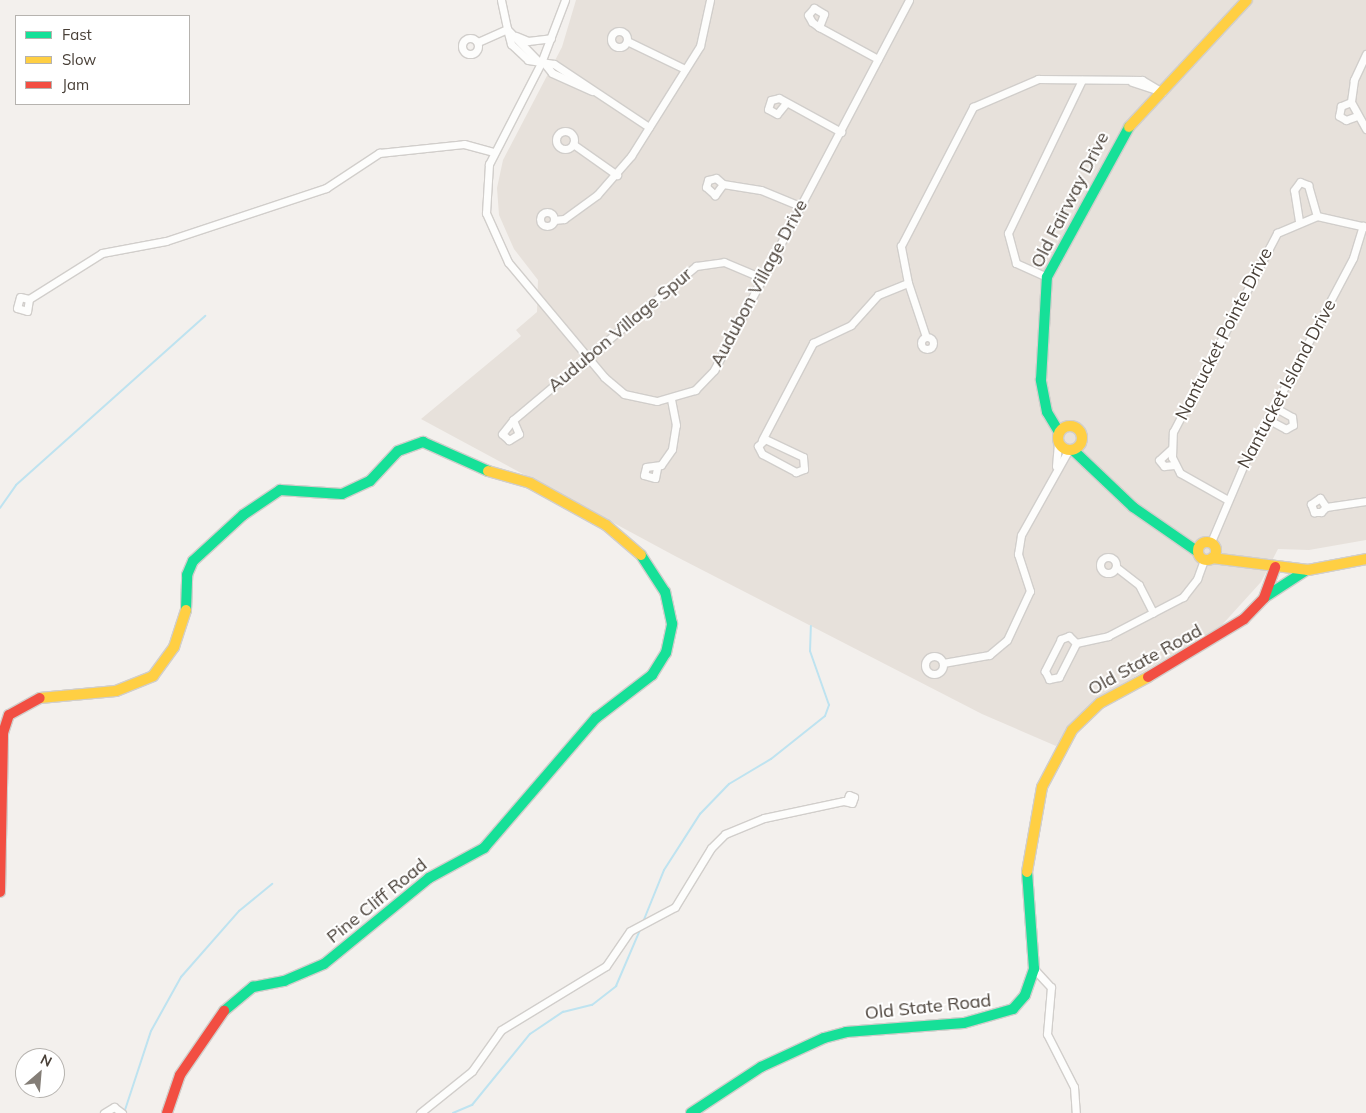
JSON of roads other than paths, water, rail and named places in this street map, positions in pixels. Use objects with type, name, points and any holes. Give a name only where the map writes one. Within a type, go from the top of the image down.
[{"type":"street","points":[[502,0],[511,44],[522,56],[543,64],[554,64],[579,78],[594,91],[649,127]]},
{"type":"street","name":"Audubon Village Drive","points":[[565,0],[543,64],[494,152],[486,175],[486,213],[500,250],[588,358],[624,394],[646,400],[671,399],[695,390],[709,377],[841,132],[909,0]]},
{"type":"street","points":[[554,220],[586,203],[617,175],[700,46],[710,0]]},
{"type":"street","name":"Old Fairway Drive","points":[[1059,432],[1047,404],[1041,380],[1047,277],[1117,141],[1247,0]]},
{"type":"street","points":[[819,27],[824,14],[819,8],[809,12],[812,22],[819,27],[878,59]]},
{"type":"street","points":[[507,29],[543,64]]},
{"type":"street","points":[[478,42],[507,29]]},
{"type":"street","points":[[515,36],[528,40],[552,38]]},
{"type":"street","points":[[627,41],[685,69]]},
{"type":"street","points":[[1366,54],[1354,80],[1351,102],[1357,116],[1366,129]]},
{"type":"street","points":[[926,337],[908,283],[901,253],[905,234],[973,107],[1038,80],[1132,82],[1142,80],[1162,92]]},
{"type":"street","points":[[1047,277],[1016,263],[1008,232],[1082,80]]},
{"type":"street","points":[[786,103],[782,112],[772,113],[769,103],[779,98],[841,132]]},
{"type":"street","points":[[1351,102],[1341,106],[1339,116],[1346,120],[1357,116]]},
{"type":"street","points":[[29,299],[102,253],[166,241],[326,188],[379,153],[464,144],[494,152]]},
{"type":"street","points":[[573,144],[617,175]]},
{"type":"street","points":[[1299,221],[1294,190],[1300,182],[1309,187],[1317,216]]},
{"type":"street","points":[[723,184],[761,190],[800,206]]},
{"type":"street","name":"Nantucket Pointe Drive","points":[[1174,465],[1171,449],[1173,432],[1273,238],[1299,221],[1317,216],[1364,227]]},
{"type":"street","name":"Nantucket Island Drive","points":[[1076,643],[1108,636],[1189,592],[1228,500],[1353,258],[1364,227]]},
{"type":"street","name":"Audubon Village Spur","points":[[512,420],[696,266],[718,260],[762,278]]},
{"type":"street","points":[[762,440],[803,456],[804,469],[796,472],[762,454],[758,446],[813,343],[855,322],[878,295],[908,283]]},
{"type":"street","points":[[657,468],[674,441],[671,399]]},
{"type":"street","points":[[943,663],[989,655],[1007,640],[1030,591],[1018,554],[1021,535],[1056,466],[1074,449],[1080,432],[1069,426],[1047,404]]},
{"type":"street","points":[[1269,420],[1286,429],[1293,425],[1292,417],[1276,408]]},
{"type":"street","points":[[1056,466],[1059,432],[1069,426]]},
{"type":"street","name":"Pine Cliff Road","points":[[0,892],[3,733],[9,715],[38,698],[116,691],[153,676],[167,659],[185,622],[187,575],[193,561],[243,515],[280,490],[292,488],[331,496],[346,493],[370,481],[398,451],[423,442],[475,467],[534,485],[606,525],[642,556],[665,592],[672,624],[666,653],[652,676],[596,718],[484,848],[430,878],[324,964],[284,981],[252,987],[231,1001],[180,1076],[168,1113]]},
{"type":"street","points":[[1058,443],[1074,449],[1099,471],[1133,507],[1182,539],[1207,550],[1232,558],[1275,567],[1308,570],[1366,559]]},
{"type":"street","points":[[1171,449],[1160,456],[1159,462],[1164,466],[1174,465],[1189,479],[1228,500]]},
{"type":"street","points":[[1326,506],[1366,501]]},
{"type":"street","points":[[1116,567],[1138,585],[1153,612]]},
{"type":"street","name":"Old State Road","points":[[691,1113],[761,1067],[824,1038],[846,1032],[964,1023],[1007,1014],[1025,995],[1034,969],[1025,894],[1034,818],[1042,787],[1072,730],[1111,695],[1229,631],[1264,598],[1275,567]]},
{"type":"street","points":[[1264,598],[1308,570]]},
{"type":"street","name":"Nantucket Island Drive","points":[[1069,636],[1076,643],[1059,677],[1049,679],[1045,671],[1061,639],[1069,636]]},
{"type":"street","points":[[420,1113],[472,1070],[510,1023],[606,966],[630,931],[675,907],[704,857],[725,834],[772,816],[847,801]]},
{"type":"street","points":[[1034,969],[1051,987],[1048,1034],[1074,1087],[1076,1113]]},
{"type":"street","points":[[104,1113],[114,1107],[122,1113]]},
{"type":"waterway","points":[[0,508],[16,485],[205,316]]},
{"type":"waterway","points":[[643,922],[664,870],[700,814],[729,784],[771,759],[825,716],[829,705],[810,651],[811,626]]},
{"type":"waterway","points":[[125,1110],[151,1031],[181,977],[239,911],[272,884]]},
{"type":"waterway","points":[[453,1113],[472,1105],[530,1034],[563,1012],[592,1005],[616,986],[640,930]]}]
